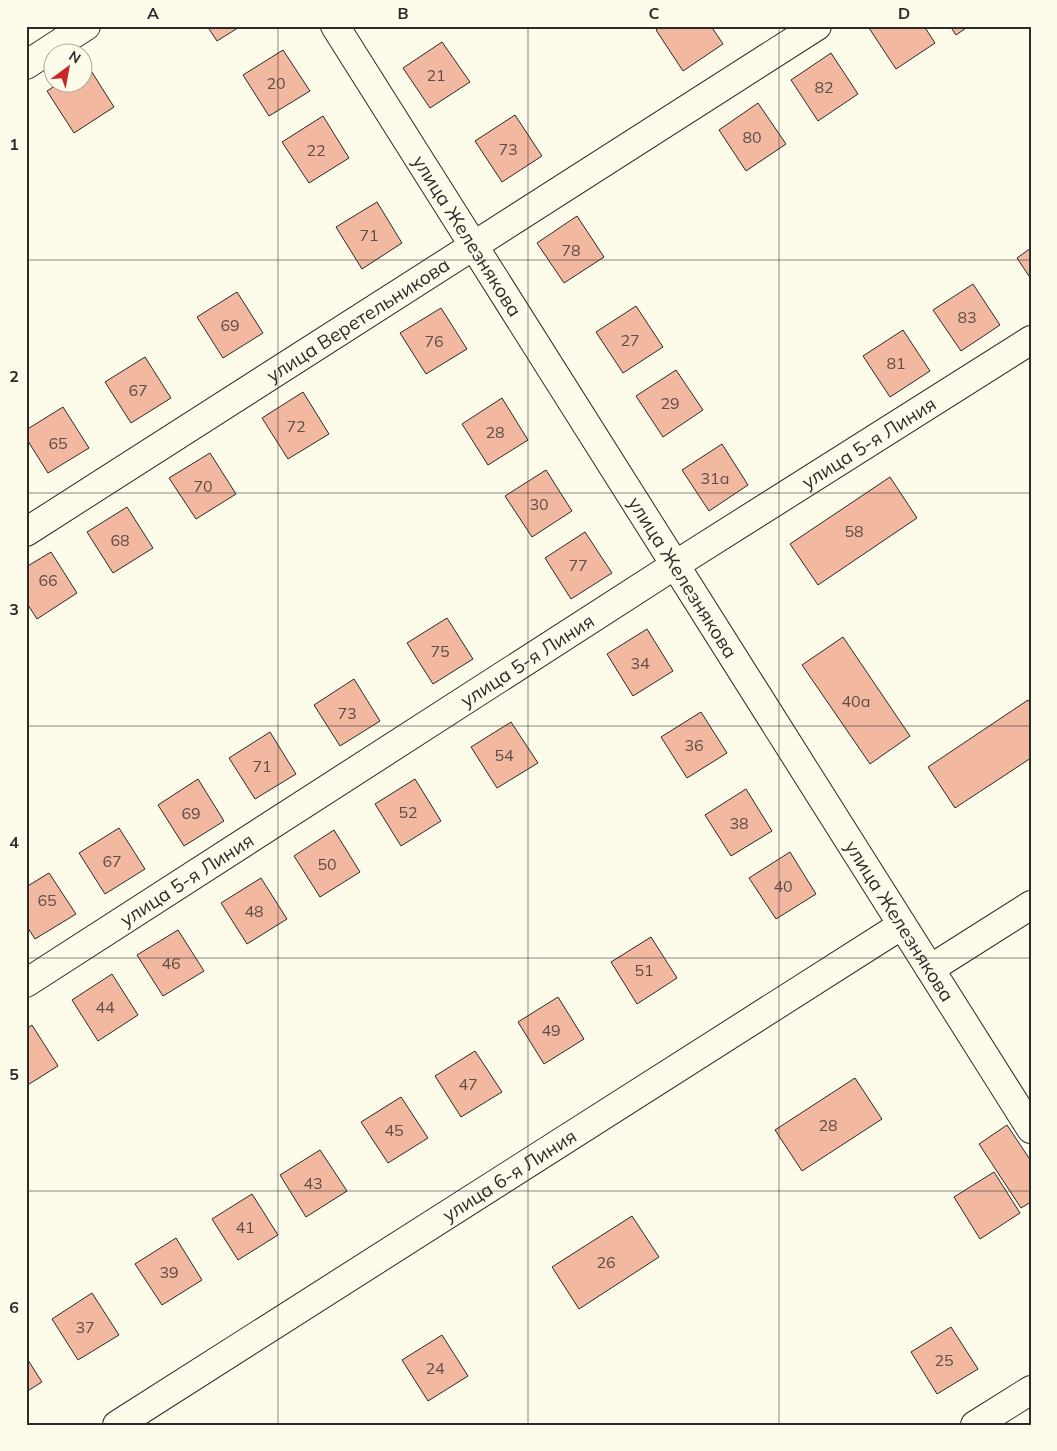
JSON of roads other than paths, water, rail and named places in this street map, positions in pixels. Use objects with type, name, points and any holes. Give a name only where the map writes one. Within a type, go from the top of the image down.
[{"type":"street","points":[[26,65],[86,26]]},
{"type":"street","name":"улица Железнякова","points":[[335,26],[1031,1129]]},
{"type":"street","name":"улица Веретельникова","points":[[26,532],[817,26]]},
{"type":"street","name":"улица 5-я Линия","points":[[26,983],[675,565],[1031,340]]},
{"type":"street","points":[[930,969],[1031,905]]},
{"type":"street","name":"улица 6-я Линия","points":[[117,1425],[902,925]]},
{"type":"street","points":[[975,1425],[1031,1390]]}]
